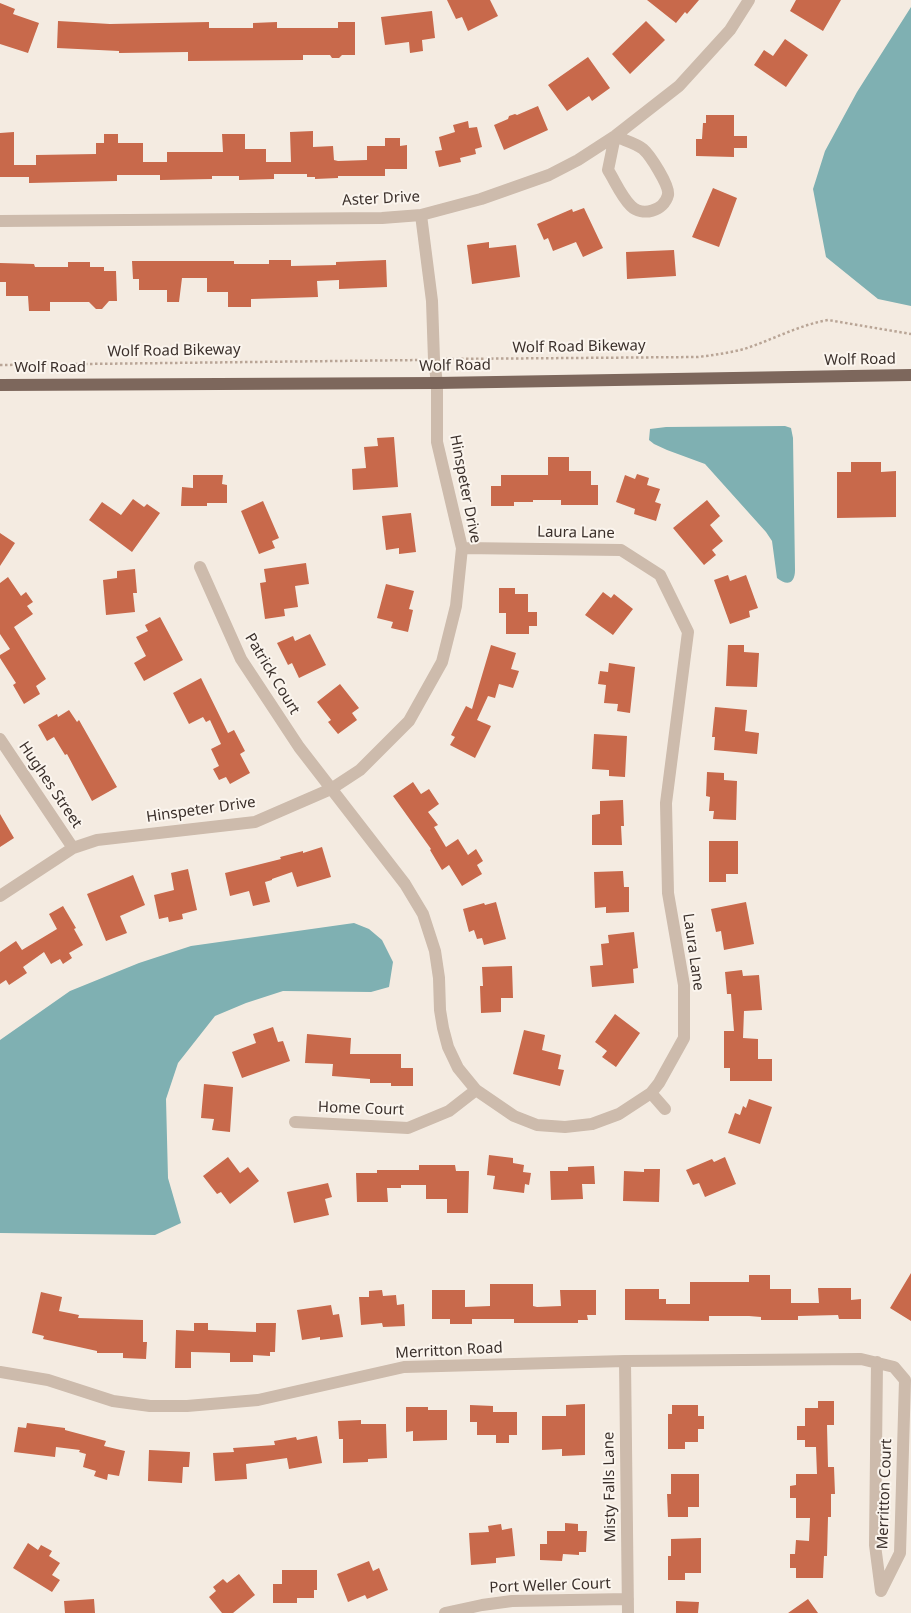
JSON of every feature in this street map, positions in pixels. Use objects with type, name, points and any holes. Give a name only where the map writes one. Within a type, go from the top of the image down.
[{"type":"main road","name":"Wolf Road","points":[[0,384],[437,382],[911,375]]},
{"type":"street","name":"Aster Drive","points":[[0,221],[382,218],[420,215],[482,199],[540,178],[578,160],[615,136],[678,86],[730,30],[749,0]]},
{"type":"street","points":[[615,136],[643,148],[666,182],[668,196],[665,203],[659,208],[650,212],[643,212],[631,206],[608,170],[615,136]]},
{"type":"street","name":"Hinspeter Drive","points":[[0,896],[73,848],[97,840],[255,822],[331,789],[360,770],[409,720],[442,662],[456,606],[462,548],[437,442],[437,382],[434,360],[432,301],[420,215]]},
{"type":"street","name":"Laura Lane","points":[[331,789],[405,884],[423,914],[435,951],[439,978],[440,1010],[446,1038],[458,1068],[476,1090],[514,1116],[537,1125],[565,1127],[592,1124],[619,1114],[650,1093],[659,1083],[684,1038],[684,985],[668,893],[666,803],[688,632],[660,575],[621,550],[462,548]]},
{"type":"street","name":"Patrick Court","points":[[200,567],[241,659],[299,747],[331,789]]},
{"type":"street","name":"Hughes Street","points":[[0,739],[73,848]]},
{"type":"street","name":"Home Court","points":[[295,1122],[408,1128],[450,1111],[476,1090]]},
{"type":"street","points":[[650,1093],[665,1109]]},
{"type":"street","name":"Merritton Road","points":[[0,1372],[48,1380],[113,1401],[150,1406],[187,1406],[258,1400],[404,1367],[861,1359],[877,1362]]},
{"type":"street","name":"Misty Falls Lane","points":[[625,1362],[628,1613]]},
{"type":"street","name":"Merritton Court","points":[[877,1362],[894,1367],[904,1380],[900,1553],[881,1591],[875,1545],[877,1362]]},
{"type":"street","name":"Port Weller Court","points":[[445,1613],[512,1601],[628,1600]]},
{"type":"path","name":"Wolf Road Bikeway","points":[[0,365],[698,357],[725,354],[814,322],[828,320],[911,334]]},
{"type":"water","points":[[911,7],[911,306],[878,299],[826,257],[813,189],[825,151],[857,92]]},
{"type":"water","points":[[785,426],[791,428],[793,438],[795,570],[794,578],[787,583],[777,578],[772,541],[766,532],[705,464],[667,450],[649,440],[650,429],[666,427]]},
{"type":"water","points":[[354,923],[369,929],[382,940],[393,962],[389,987],[371,992],[283,991],[246,1003],[215,1016],[178,1063],[166,1099],[168,1178],[181,1223],[155,1235],[0,1233],[0,1040],[70,991],[139,963],[191,946]]},
{"type":"building","points":[[447,0],[490,0],[498,16],[468,31],[462,17],[456,19]]},
{"type":"building","points":[[647,0],[699,0],[676,23]]},
{"type":"building","points":[[796,0],[841,0],[823,31],[790,11]]},
{"type":"building","points":[[0,3],[15,9],[13,14],[39,23],[28,53],[0,44]]},
{"type":"building","points":[[432,11],[435,38],[422,40],[423,51],[410,53],[409,42],[385,45],[381,17]]},
{"type":"building","points":[[58,21],[110,24],[209,22],[209,28],[253,28],[253,23],[277,22],[277,28],[338,28],[338,22],[355,22],[355,55],[342,55],[339,58],[332,58],[330,55],[303,55],[303,60],[188,61],[188,52],[119,53],[119,51],[57,48]]},
{"type":"building","points":[[646,21],[665,40],[630,74],[612,54]]},
{"type":"building","points":[[785,39],[808,55],[786,87],[754,65],[764,50],[773,56]]},
{"type":"building","points":[[588,57],[610,88],[592,101],[589,96],[567,111],[548,85]]},
{"type":"building","points":[[538,106],[548,130],[504,150],[494,125],[508,119],[509,116],[517,115]]},
{"type":"building","points":[[706,115],[734,115],[734,136],[747,136],[747,148],[734,148],[734,157],[696,156],[696,139],[702,139],[703,123],[706,123]]},
{"type":"building","points":[[468,121],[469,128],[477,127],[482,147],[475,149],[476,154],[460,158],[461,162],[439,167],[435,151],[442,150],[439,137],[455,132],[453,125]]},
{"type":"building","points":[[313,131],[313,147],[333,146],[334,160],[338,161],[367,160],[367,146],[385,146],[385,138],[400,138],[400,146],[407,145],[407,169],[385,169],[385,176],[338,176],[338,178],[315,179],[315,177],[307,177],[307,174],[274,174],[274,179],[239,180],[239,176],[212,176],[212,179],[160,180],[160,175],[117,175],[117,181],[29,183],[29,177],[0,177],[0,133],[14,132],[14,165],[36,165],[36,155],[96,154],[96,143],[104,143],[104,134],[118,134],[118,143],[143,143],[143,162],[167,162],[167,152],[223,152],[222,134],[245,134],[245,149],[266,149],[266,162],[291,162],[290,132]]},
{"type":"building","points":[[713,188],[737,198],[719,247],[692,237]]},
{"type":"building","points":[[584,208],[603,248],[583,257],[576,242],[553,251],[548,238],[544,240],[537,224],[572,209],[573,212]]},
{"type":"building","points":[[489,242],[489,248],[516,245],[520,277],[472,284],[467,245]]},
{"type":"building","points":[[674,250],[676,276],[627,279],[626,252]]},
{"type":"building","points":[[269,260],[291,260],[291,266],[336,265],[336,262],[386,260],[387,287],[339,289],[339,280],[317,281],[318,297],[251,299],[251,307],[228,307],[228,292],[207,292],[207,278],[182,278],[179,302],[167,302],[167,290],[139,290],[139,279],[133,279],[132,261],[234,261],[234,264],[269,264]]},
{"type":"building","points":[[68,262],[90,262],[90,267],[104,267],[104,271],[116,271],[117,301],[109,301],[102,309],[96,309],[89,302],[50,302],[50,311],[29,311],[28,296],[6,296],[6,282],[0,282],[0,263],[34,264],[35,267],[68,267]]},
{"type":"building","points":[[394,437],[398,487],[353,490],[352,469],[366,468],[364,447],[378,446],[377,438]]},
{"type":"building","points":[[548,457],[569,457],[569,471],[591,471],[591,485],[598,485],[598,505],[561,505],[561,500],[533,500],[533,502],[514,502],[514,506],[491,506],[491,486],[501,486],[501,475],[548,475]]},
{"type":"building","points":[[851,462],[881,462],[881,472],[896,471],[896,517],[837,518],[837,472],[851,472]]},
{"type":"building","points":[[637,474],[649,478],[647,485],[660,489],[655,502],[661,504],[656,521],[634,514],[635,509],[616,502],[625,475],[635,479]]},
{"type":"building","points":[[193,475],[223,475],[222,484],[227,485],[227,503],[207,503],[207,506],[181,506],[182,487],[193,488]]},
{"type":"building","points":[[133,499],[144,507],[147,504],[160,513],[132,552],[89,520],[102,502],[121,515]]},
{"type":"building","points":[[707,500],[720,516],[710,525],[723,541],[712,550],[716,555],[704,565],[673,528]]},
{"type":"building","points":[[263,501],[279,538],[272,541],[275,548],[259,554],[241,511]]},
{"type":"building","points":[[411,513],[416,552],[399,554],[399,548],[386,550],[382,516]]},
{"type":"building","points":[[0,533],[15,543],[0,566]]},
{"type":"building","points":[[306,563],[309,584],[295,586],[298,607],[284,609],[285,616],[265,619],[260,583],[266,582],[264,569]]},
{"type":"building","points":[[135,569],[137,593],[133,593],[135,612],[106,615],[103,580],[117,578],[117,571]]},
{"type":"building","points":[[728,575],[730,581],[746,575],[758,608],[749,611],[750,617],[730,624],[714,580]]},
{"type":"building","points":[[8,577],[21,596],[26,592],[33,602],[27,606],[33,614],[14,627],[46,679],[36,686],[40,694],[24,704],[13,685],[16,683],[0,658],[0,655],[10,649],[0,634],[0,583]]},
{"type":"building","points":[[386,584],[414,591],[409,609],[413,610],[408,632],[391,628],[393,622],[377,618]]},
{"type":"building","points":[[499,588],[515,588],[515,594],[528,594],[528,612],[537,612],[537,626],[529,626],[529,634],[506,634],[506,613],[499,613]]},
{"type":"building","points":[[603,592],[611,598],[614,594],[633,609],[613,635],[585,615]]},
{"type":"building","points":[[160,617],[183,660],[144,681],[134,663],[146,656],[136,637],[148,631],[145,625]]},
{"type":"building","points":[[310,634],[326,665],[299,678],[292,663],[288,665],[277,643],[293,636],[295,641]]},
{"type":"building","points":[[491,645],[516,653],[511,669],[519,671],[513,688],[499,684],[495,698],[488,696],[477,720],[491,726],[475,758],[450,745],[455,737],[451,735],[466,706],[472,709]]},
{"type":"building","points":[[728,645],[744,645],[744,652],[759,653],[757,687],[726,686]]},
{"type":"building","points":[[609,663],[635,667],[630,713],[617,711],[618,704],[604,703],[606,685],[598,684],[600,671],[608,672]]},
{"type":"building","points":[[201,678],[228,733],[234,730],[245,751],[240,754],[250,773],[230,784],[226,777],[219,780],[213,769],[219,766],[211,749],[221,744],[210,720],[206,722],[203,717],[189,724],[173,693]]},
{"type":"building","points":[[340,684],[359,708],[352,713],[357,720],[338,734],[328,722],[331,720],[317,702]]},
{"type":"building","points":[[715,707],[747,710],[745,731],[759,733],[757,754],[714,750],[715,737],[712,737]]},
{"type":"building","points":[[69,710],[77,722],[79,720],[117,787],[92,801],[67,754],[65,755],[54,737],[47,741],[38,725],[57,714],[58,717]]},
{"type":"building","points":[[594,734],[627,736],[625,777],[609,776],[609,770],[592,769]]},
{"type":"building","points":[[707,772],[724,773],[724,780],[737,781],[736,820],[713,819],[714,811],[709,811],[710,797],[706,796]]},
{"type":"building","points":[[413,782],[421,794],[429,789],[439,804],[428,812],[438,825],[434,827],[446,847],[458,839],[468,855],[476,849],[483,861],[477,865],[482,874],[462,886],[449,865],[442,870],[431,849],[393,796]]},
{"type":"building","points":[[623,800],[624,826],[621,826],[622,845],[592,845],[592,815],[600,814],[600,801]]},
{"type":"building","points":[[0,814],[14,838],[0,847]]},
{"type":"building","points":[[709,841],[738,841],[738,874],[726,874],[726,882],[709,882]]},
{"type":"building","points":[[322,847],[331,877],[297,887],[292,872],[272,879],[265,882],[270,902],[253,906],[249,891],[230,896],[225,873]]},
{"type":"building","points":[[188,869],[197,910],[182,914],[183,919],[169,922],[168,917],[159,919],[154,895],[174,890],[171,873]]},
{"type":"building","points":[[623,871],[624,887],[629,887],[629,912],[606,913],[606,907],[595,908],[594,872]]},
{"type":"building","points":[[133,875],[145,905],[120,916],[127,933],[106,941],[87,894]]},
{"type":"building","points":[[496,902],[506,939],[484,945],[482,938],[477,939],[474,930],[469,932],[463,909],[484,903],[485,905]]},
{"type":"building","points":[[746,902],[754,944],[724,950],[721,931],[716,932],[711,909]]},
{"type":"building","points":[[63,906],[76,928],[74,929],[83,945],[69,953],[72,958],[63,964],[60,959],[51,964],[44,952],[23,967],[27,973],[9,985],[6,980],[0,984],[0,952],[16,941],[22,950],[57,929],[49,914]]},
{"type":"building","points":[[634,932],[638,968],[633,969],[634,983],[592,987],[590,966],[603,965],[601,944],[609,943],[608,935]]},
{"type":"building","points":[[512,966],[513,998],[501,998],[501,1012],[481,1013],[480,986],[483,986],[482,967]]},
{"type":"building","points":[[742,970],[743,976],[759,975],[762,1010],[744,1011],[743,1038],[758,1039],[758,1059],[772,1059],[772,1081],[730,1081],[730,1068],[724,1068],[724,1031],[734,1031],[731,994],[727,994],[725,972]]},
{"type":"building","points":[[615,1014],[640,1033],[616,1067],[602,1057],[607,1051],[595,1042]]},
{"type":"building","points":[[273,1027],[278,1042],[283,1041],[290,1061],[242,1078],[232,1052],[256,1043],[253,1034]]},
{"type":"building","points":[[524,1030],[545,1035],[542,1050],[561,1055],[558,1069],[564,1070],[560,1086],[513,1074]]},
{"type":"building","points":[[307,1034],[351,1038],[350,1054],[401,1054],[401,1068],[413,1068],[413,1086],[391,1086],[391,1083],[370,1083],[370,1079],[332,1076],[333,1064],[305,1063]]},
{"type":"building","points":[[204,1084],[233,1087],[230,1132],[212,1130],[214,1119],[201,1118]]},
{"type":"building","points":[[749,1099],[772,1107],[760,1144],[728,1133],[735,1113],[740,1115],[743,1106],[746,1108]]},
{"type":"building","points":[[489,1155],[513,1158],[513,1163],[524,1165],[523,1172],[531,1173],[529,1185],[525,1184],[524,1193],[493,1189],[495,1176],[487,1175]]},
{"type":"building","points":[[228,1157],[240,1173],[248,1167],[259,1181],[230,1204],[221,1192],[217,1194],[203,1176]]},
{"type":"building","points":[[725,1157],[736,1184],[705,1197],[699,1183],[693,1185],[686,1170],[712,1159],[714,1162]]},
{"type":"building","points":[[419,1165],[455,1165],[456,1171],[469,1171],[468,1213],[447,1213],[447,1199],[426,1199],[426,1185],[401,1185],[401,1188],[387,1188],[388,1202],[357,1202],[356,1173],[377,1173],[377,1170],[419,1170]]},
{"type":"building","points":[[594,1166],[595,1184],[582,1184],[583,1199],[551,1200],[550,1171],[568,1171],[568,1167]]},
{"type":"building","points":[[644,1169],[660,1169],[659,1202],[623,1201],[624,1171],[644,1172]]},
{"type":"building","points":[[328,1183],[332,1197],[325,1199],[329,1215],[294,1223],[287,1192]]},
{"type":"building","points":[[911,1273],[911,1321],[890,1308]]},
{"type":"building","points":[[749,1275],[770,1275],[770,1289],[791,1289],[791,1303],[819,1303],[818,1288],[851,1288],[851,1300],[861,1299],[861,1319],[839,1319],[838,1315],[798,1316],[798,1320],[761,1320],[761,1317],[749,1316],[709,1316],[709,1321],[625,1320],[625,1289],[659,1289],[659,1299],[666,1299],[666,1304],[690,1304],[690,1282],[749,1282]]},
{"type":"building","points":[[490,1284],[533,1284],[533,1306],[537,1307],[561,1306],[560,1290],[596,1290],[596,1315],[587,1315],[588,1320],[578,1320],[578,1323],[514,1323],[514,1319],[472,1319],[472,1324],[450,1324],[450,1319],[432,1319],[432,1290],[465,1290],[465,1307],[490,1306]]},
{"type":"building","points":[[382,1290],[383,1296],[396,1295],[397,1305],[404,1304],[405,1326],[383,1327],[382,1323],[361,1325],[359,1297],[369,1297],[369,1291]]},
{"type":"building","points":[[41,1292],[62,1297],[59,1311],[79,1315],[78,1318],[143,1320],[143,1342],[147,1342],[146,1359],[123,1358],[123,1353],[97,1353],[97,1351],[43,1339],[44,1336],[32,1333]]},
{"type":"building","points":[[331,1305],[333,1315],[339,1314],[343,1337],[320,1340],[320,1337],[302,1340],[297,1310]]},
{"type":"building","points":[[194,1323],[208,1323],[208,1330],[256,1332],[256,1323],[276,1323],[275,1352],[270,1352],[270,1356],[253,1355],[253,1362],[230,1362],[230,1353],[191,1352],[191,1368],[175,1368],[176,1330],[194,1331]]},
{"type":"building","points":[[818,1401],[834,1401],[834,1425],[827,1425],[828,1467],[834,1467],[835,1494],[831,1494],[831,1517],[828,1517],[827,1556],[824,1556],[823,1578],[796,1578],[796,1568],[790,1568],[790,1554],[795,1554],[796,1540],[809,1541],[810,1518],[796,1518],[796,1498],[790,1498],[790,1486],[796,1485],[796,1474],[817,1474],[816,1447],[805,1447],[805,1440],[797,1440],[797,1426],[805,1426],[805,1408],[818,1408]]},
{"type":"building","points":[[585,1404],[585,1455],[562,1456],[562,1449],[542,1450],[542,1416],[566,1416],[566,1405]]},
{"type":"building","points":[[470,1405],[493,1406],[493,1412],[517,1412],[517,1435],[509,1435],[509,1443],[496,1443],[496,1435],[477,1435],[477,1422],[470,1422]]},
{"type":"building","points":[[672,1405],[698,1405],[698,1416],[704,1416],[704,1429],[698,1429],[698,1442],[685,1442],[685,1449],[668,1449],[668,1414],[672,1414]]},
{"type":"building","points":[[406,1407],[428,1407],[428,1410],[447,1410],[447,1440],[413,1441],[413,1431],[406,1432]]},
{"type":"building","points":[[361,1420],[361,1424],[386,1424],[387,1458],[368,1459],[368,1462],[343,1463],[343,1439],[339,1439],[338,1421]]},
{"type":"building","points":[[27,1423],[65,1428],[65,1430],[106,1441],[104,1446],[125,1451],[119,1476],[108,1474],[107,1480],[94,1476],[96,1471],[83,1467],[86,1454],[79,1452],[80,1450],[56,1447],[55,1457],[14,1452],[18,1427],[26,1428]]},
{"type":"building","points":[[317,1436],[322,1463],[289,1469],[287,1458],[246,1464],[247,1479],[215,1481],[213,1453],[234,1452],[233,1448],[275,1445],[274,1441],[296,1437],[297,1440]]},
{"type":"building","points":[[149,1450],[190,1452],[189,1467],[183,1467],[182,1483],[148,1481]]},
{"type":"building","points":[[671,1474],[699,1474],[699,1507],[688,1507],[688,1517],[668,1517],[667,1494],[671,1494]]},
{"type":"building","points":[[565,1523],[578,1524],[578,1531],[587,1531],[586,1552],[579,1552],[579,1555],[563,1554],[562,1561],[540,1560],[540,1544],[547,1544],[547,1531],[565,1531]]},
{"type":"building","points":[[501,1524],[502,1530],[512,1528],[515,1556],[496,1558],[496,1563],[471,1565],[469,1533],[489,1532],[488,1526]]},
{"type":"building","points":[[701,1538],[701,1573],[685,1573],[685,1580],[668,1580],[668,1556],[671,1556],[671,1539]]},
{"type":"building","points":[[28,1543],[38,1550],[41,1545],[52,1551],[49,1556],[60,1563],[52,1575],[60,1580],[52,1592],[13,1568]]},
{"type":"building","points":[[369,1561],[373,1571],[379,1568],[388,1590],[367,1599],[365,1595],[348,1602],[337,1574]]},
{"type":"building","points":[[282,1570],[317,1570],[317,1590],[314,1590],[314,1598],[297,1598],[297,1603],[273,1603],[273,1584],[282,1584]]},
{"type":"building","points":[[239,1574],[255,1595],[233,1613],[222,1613],[209,1597],[216,1591],[213,1587],[223,1579],[227,1583]]},
{"type":"building","points":[[94,1599],[95,1613],[65,1613],[64,1601]]},
{"type":"building","points":[[808,1599],[818,1613],[788,1613]]},
{"type":"building","points":[[676,1601],[699,1602],[698,1613],[676,1613]]}]
